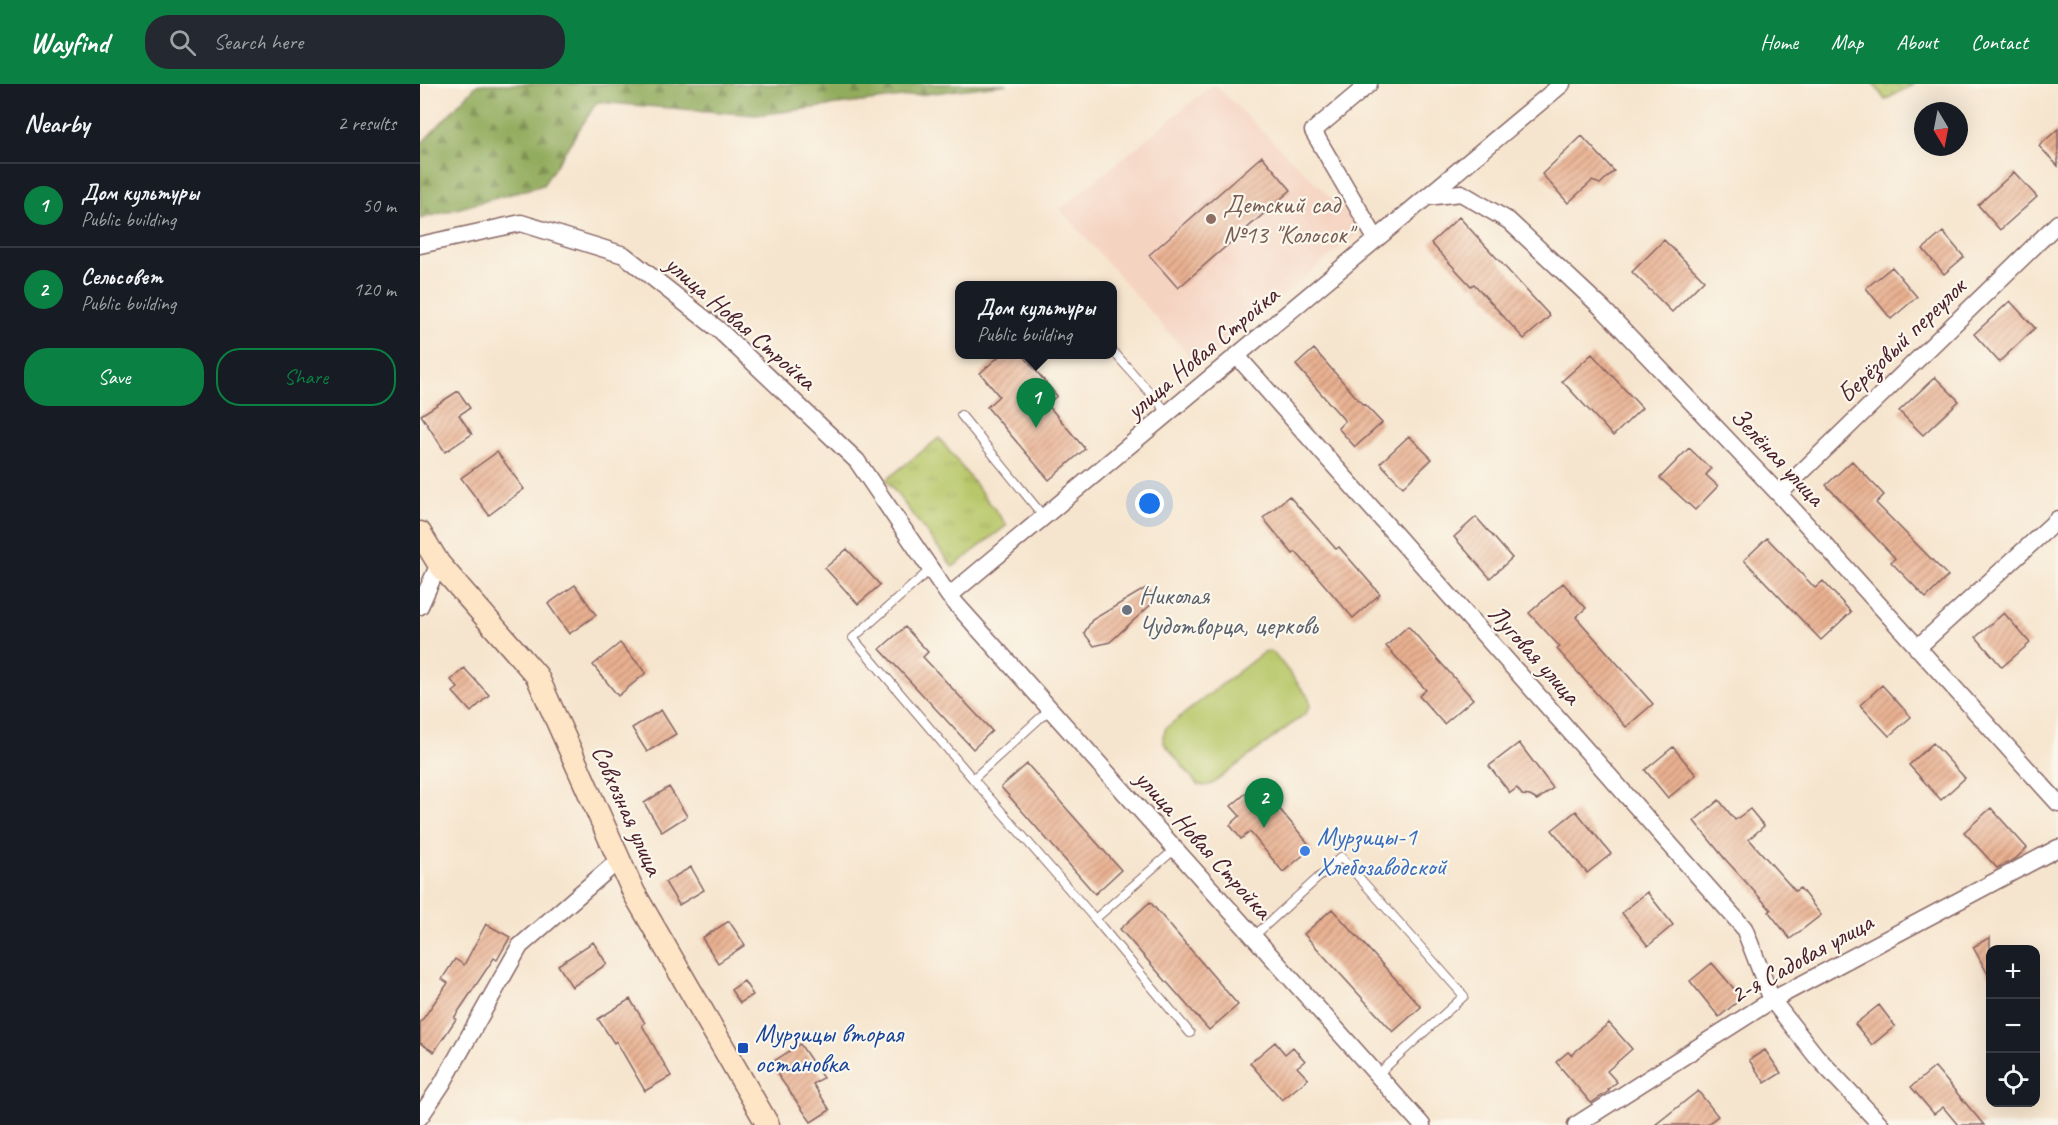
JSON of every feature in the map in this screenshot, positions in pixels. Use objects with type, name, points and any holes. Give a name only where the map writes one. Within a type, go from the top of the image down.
[{"type":"street","points":[[1369,84],[1313,131],[1376,239]]},
{"type":"street","name":"улица Новая Стройка","points":[[949,596],[1562,84]]},
{"type":"street","name":"Зелёная улица","points":[[1427,197],[1461,193],[1509,221],[1603,309],[1779,494],[2058,803]]},
{"type":"street","name":"улица Новая Стройка","points":[[420,245],[521,223],[624,255],[719,330],[857,461],[949,596],[1422,1125]]},
{"type":"street","name":"Берёзовый переулок","points":[[1779,494],[2058,224]]},
{"type":"street","name":"Луговая улица","points":[[1237,356],[1744,928],[1772,1000],[1816,1056],[1881,1125]]},
{"type":"street","points":[[1917,648],[2058,519]]},
{"type":"street","name":"Совхозная улица","points":[[420,533],[439,564],[537,676],[634,893],[768,1125]]},
{"type":"street","points":[[420,606],[439,564]]},
{"type":"street","name":"2-я Садовая улица","points":[[1576,1125],[1772,1000],[2058,848]]},
{"type":"street","points":[[420,1117],[442,1084],[520,946],[619,860]]},
{"type":"lane","points":[[1117,355],[1168,413]]},
{"type":"lane","points":[[961,415],[1044,517]]},
{"type":"lane","points":[[931,569],[853,638],[1190,1033]]},
{"type":"lane","points":[[973,778],[1050,709]]},
{"type":"lane","points":[[1095,919],[1175,849]]},
{"type":"lane","points":[[1253,937],[1341,857],[1464,996],[1377,1075]]},
{"type":"shaded area","name":"Детский сад №13 \"Колосок\"","points":[[1214,84],[1363,229],[1198,366],[1060,209]]},
{"type":"green space","points":[[1007,84],[756,115],[597,102],[543,185],[420,219],[420,145],[477,85]]},
{"type":"green space","points":[[1874,84],[1914,84],[1885,100]]},
{"type":"green space","points":[[939,438],[1007,525],[953,567],[886,480]]},
{"type":"green space","points":[[1270,651],[1275,654],[1309,698],[1310,706],[1306,713],[1212,784],[1204,786],[1197,784],[1164,743],[1163,736],[1166,728],[1264,652]]},
{"type":"building","points":[[2058,129],[2058,166],[2039,146]]},
{"type":"building","points":[[1582,136],[1614,171],[1600,184],[1592,181],[1568,203],[1542,174]]},
{"type":"building","name":"Детский сад №13 \"Колосок\"","points":[[1262,156],[1291,190],[1178,288],[1149,255]]},
{"type":"building","points":[[2014,172],[2037,197],[2000,230],[1978,205]]},
{"type":"building","points":[[1459,217],[1550,316],[1524,339],[1474,284],[1471,286],[1431,243]]},
{"type":"building","points":[[1943,232],[1964,257],[1944,274],[1923,249]]},
{"type":"building","points":[[1664,240],[1704,280],[1672,312],[1632,272]]},
{"type":"building","points":[[1892,267],[1917,297],[1891,319],[1866,288]]},
{"type":"building","points":[[2010,301],[2035,328],[1999,362],[1974,334]]},
{"type":"building","points":[[1314,349],[1363,405],[1382,423],[1355,447],[1338,428],[1345,421],[1296,365]]},
{"type":"building","points":[[1592,354],[1642,408],[1613,436],[1562,381]]},
{"type":"building","points":[[996,359],[1026,359],[1057,396],[1047,404],[1085,449],[1049,480],[987,407],[999,396],[980,373]]},
{"type":"building","points":[[1935,377],[1959,401],[1923,435],[1899,411]]},
{"type":"building","points":[[458,391],[470,408],[459,415],[472,434],[445,452],[421,415]]},
{"type":"building","points":[[1409,436],[1432,459],[1403,487],[1380,463]]},
{"type":"building","points":[[1689,448],[1711,469],[1706,475],[1718,486],[1695,510],[1660,478]]},
{"type":"building","points":[[497,452],[524,489],[489,515],[461,478]]},
{"type":"building","points":[[1852,461],[1884,495],[1876,503],[1948,576],[1926,598],[1891,562],[1895,558],[1826,485]]},
{"type":"building","points":[[1289,496],[1336,549],[1339,547],[1380,594],[1353,618],[1263,518]]},
{"type":"building","points":[[1476,517],[1512,558],[1490,578],[1454,537]]},
{"type":"building","points":[[1767,538],[1815,588],[1823,581],[1851,612],[1821,640],[1744,560]]},
{"type":"building","points":[[847,549],[880,585],[858,604],[825,568]]},
{"type":"building","points":[[1563,583],[1586,608],[1576,617],[1653,704],[1626,727],[1557,649],[1560,647],[1529,613]]},
{"type":"building","points":[[575,585],[596,615],[569,634],[548,604]]},
{"type":"building","name":"Николая Чудотворца, церковь","points":[[1146,588],[1156,600],[1110,642],[1094,646],[1084,633],[1092,620]]},
{"type":"building","points":[[2004,613],[2030,643],[2002,667],[1976,637]]},
{"type":"building","points":[[1408,626],[1473,699],[1444,724],[1419,696],[1426,690],[1386,646]]},
{"type":"building","points":[[905,627],[928,652],[923,657],[992,731],[973,749],[880,649]]},
{"type":"building","points":[[620,643],[646,673],[618,696],[593,665]]},
{"type":"building","points":[[464,668],[489,695],[471,712],[453,692],[458,688],[451,680]]},
{"type":"building","points":[[1882,685],[1911,717],[1889,736],[1860,705]]},
{"type":"building","points":[[661,710],[676,734],[647,752],[632,728]]},
{"type":"building","points":[[1519,743],[1553,788],[1537,800],[1522,795],[1517,788],[1510,793],[1489,766]]},
{"type":"building","points":[[1933,743],[1965,778],[1941,800],[1909,765]]},
{"type":"building","points":[[1673,747],[1696,775],[1668,798],[1645,770]]},
{"type":"building","points":[[1027,764],[1121,870],[1095,894],[1001,787]]},
{"type":"building","points":[[1258,783],[1312,848],[1283,872],[1250,832],[1241,839],[1230,825],[1240,816],[1231,806]]},
{"type":"building","points":[[669,787],[687,816],[662,832],[644,803]]},
{"type":"building","points":[[1719,800],[1735,820],[1750,809],[1764,826],[1749,839],[1795,891],[1800,888],[1821,915],[1790,939],[1769,912],[1771,910],[1694,821]]},
{"type":"building","points":[[1991,808],[2027,848],[2015,859],[1997,868],[1964,832]]},
{"type":"building","points":[[1576,811],[1611,854],[1587,873],[1552,830]]},
{"type":"building","points":[[691,867],[704,890],[679,905],[665,882]]},
{"type":"building","points":[[1647,892],[1673,925],[1648,946],[1622,913]]},
{"type":"building","points":[[1150,902],[1238,1005],[1209,1030],[1120,929]]},
{"type":"building","points":[[1332,909],[1421,1007],[1393,1032],[1304,934]]},
{"type":"building","points":[[729,921],[745,945],[718,963],[702,938]]},
{"type":"building","points":[[486,924],[510,937],[497,960],[494,958],[454,1018],[456,1019],[434,1052],[420,1043],[420,1023],[448,983],[442,979],[455,959],[464,965]]},
{"type":"building","points":[[1990,937],[1990,945],[1986,945],[1986,971],[1973,947]]},
{"type":"building","points":[[593,942],[607,964],[572,987],[558,965]]},
{"type":"building","points":[[1712,963],[1742,998],[1719,1017],[1690,981]]},
{"type":"building","points":[[744,981],[753,995],[740,1003],[731,990]]},
{"type":"building","points":[[630,999],[645,1023],[642,1025],[671,1076],[645,1091],[616,1041],[614,1043],[598,1019]]},
{"type":"building","points":[[1879,1005],[1895,1026],[1872,1045],[1855,1024]]},
{"type":"building","points":[[1609,1023],[1632,1049],[1607,1071],[1617,1082],[1609,1091],[1591,1103],[1556,1062],[1568,1052],[1571,1055]]},
{"type":"building","points":[[1275,1042],[1285,1054],[1293,1047],[1305,1061],[1297,1067],[1308,1079],[1282,1100],[1250,1063]]},
{"type":"building","points":[[800,1044],[823,1078],[813,1084],[830,1110],[811,1122],[770,1064]]},
{"type":"building","points":[[1765,1050],[1781,1073],[1765,1083],[1749,1060]]},
{"type":"building","points":[[1935,1067],[1984,1125],[1958,1125],[1943,1107],[1934,1114],[1911,1087]]},
{"type":"building","points":[[1698,1091],[1718,1116],[1706,1125],[1655,1125]]},
{"type":"place","name":"Детский сад №13 \"Колосок\"","points":[[1211,219]]},
{"type":"place","name":"Дом культуры","points":[[1036,428]]},
{"type":"place","name":"Николая Чудотворца, церковь","points":[[1127,610]]},
{"type":"place","name":"Сельсовет","points":[[1264,828]]},
{"type":"place","name":"Мурзицы-1 Хлебозаводской","points":[[1305,851]]},
{"type":"place","name":"Мурзицы вторая остановка","points":[[743,1048]]}]
